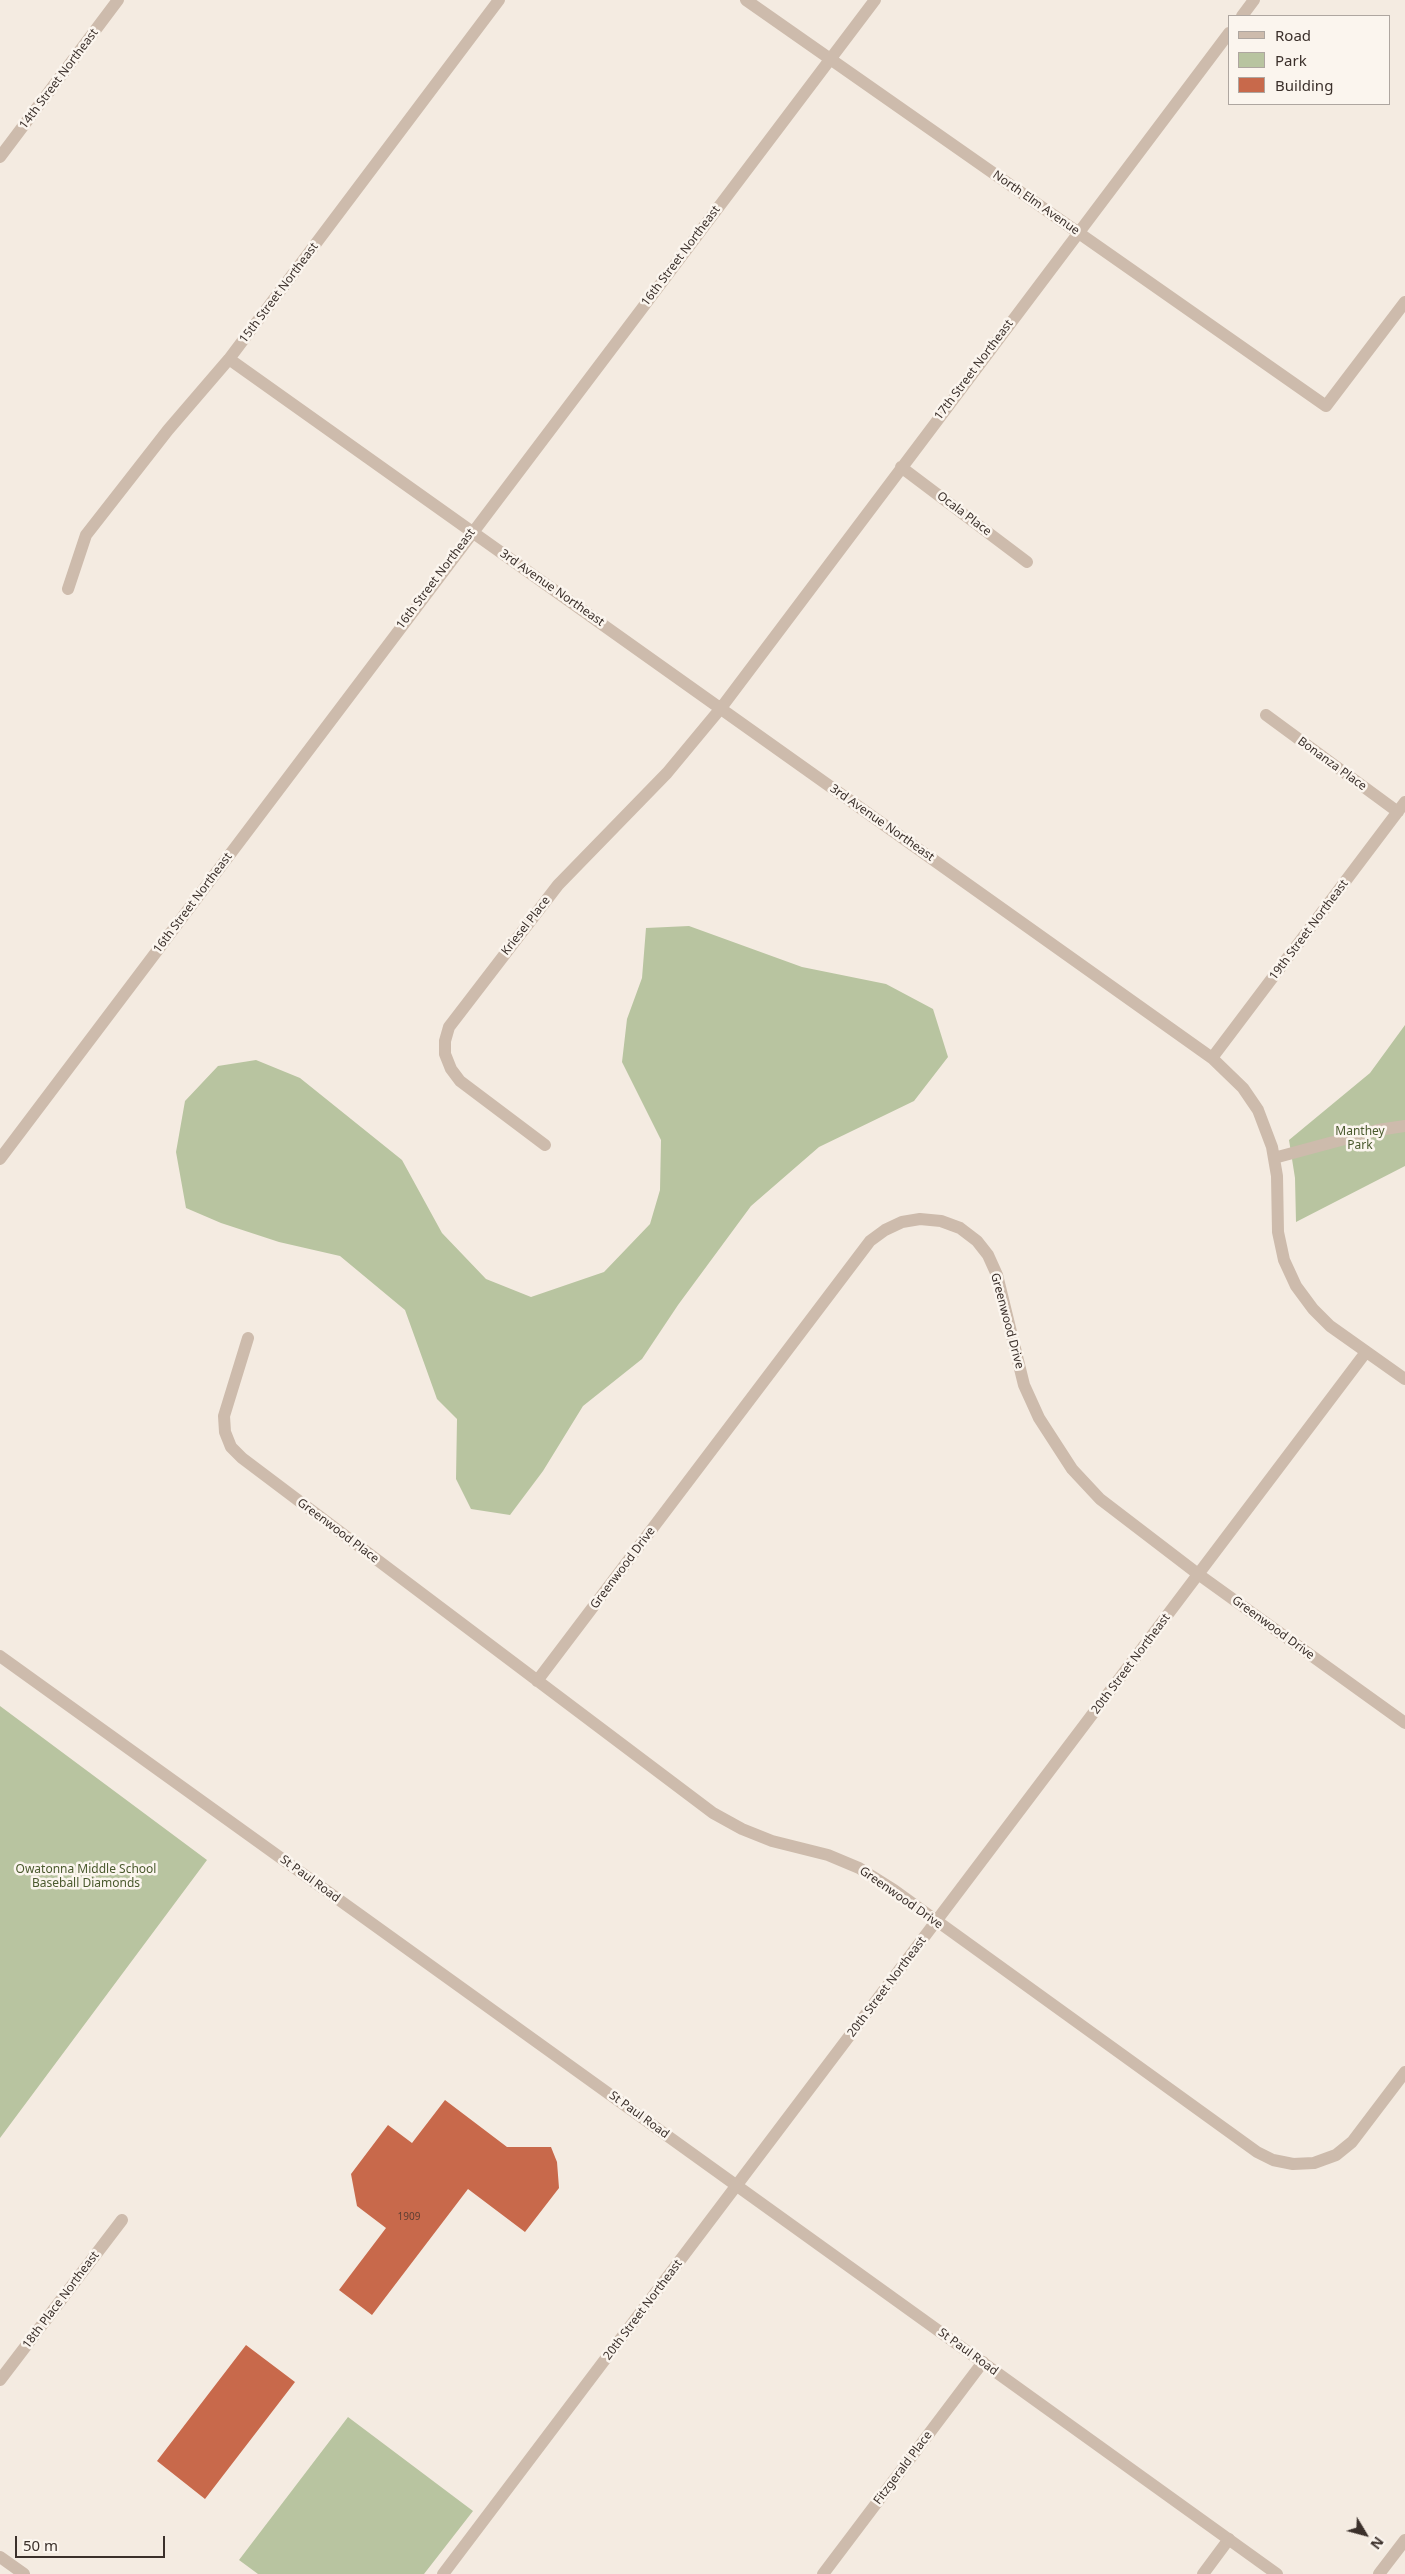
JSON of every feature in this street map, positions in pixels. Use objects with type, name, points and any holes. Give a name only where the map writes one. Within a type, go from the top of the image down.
[{"type":"street","name":"14th Street Northeast","points":[[0,157],[118,0]]},
{"type":"street","name":"15th Street Northeast","points":[[68,589],[86,535],[168,430],[229,359],[498,0]]},
{"type":"street","name":"North Elm Avenue","points":[[746,0],[1326,406],[1405,302]]},
{"type":"street","name":"16th Street Northeast","points":[[0,1159],[472,531],[875,0]]},
{"type":"street","points":[[1243,15],[1254,0]]},
{"type":"street","name":"17th Street Northeast","points":[[721,708],[1228,35]]},
{"type":"street","name":"3rd Avenue Northeast","points":[[229,359],[1212,1058],[1243,1088],[1258,1110],[1274,1158],[1277,1176],[1278,1232],[1284,1260],[1296,1286],[1313,1310],[1330,1326],[1405,1379]]},
{"type":"street","name":"Ocala Place","points":[[901,467],[1027,562]]},
{"type":"street","name":"Kriesel Place","points":[[545,1145],[460,1081],[450,1069],[445,1054],[445,1041],[449,1027],[558,885],[667,773],[721,708]]},
{"type":"street","name":"Bonanza Place","points":[[1266,715],[1401,807]]},
{"type":"street","name":"19th Street Northeast","points":[[1212,1058],[1401,807]]},
{"type":"street","points":[[1274,1158],[1378,1130],[1405,1126]]},
{"type":"street","name":"Greenwood Drive","points":[[1405,1723],[1198,1574],[1100,1499],[1072,1469],[1039,1418],[1024,1385],[997,1275],[988,1256],[977,1241],[960,1228],[941,1221],[920,1219],[902,1222],[885,1230],[870,1241],[537,1681],[713,1813],[742,1829],[772,1841],[828,1855],[859,1868],[894,1890],[1256,2152],[1273,2160],[1293,2164],[1314,2163],[1336,2154],[1352,2142],[1405,2072]]},
{"type":"street","name":"Greenwood Place","points":[[248,1338],[224,1416],[225,1432],[231,1447],[242,1458],[537,1681]]},
{"type":"street","name":"20th Street Northeast","points":[[443,2574],[1366,1352]]},
{"type":"street","name":"St Paul Road","points":[[0,1656],[1278,2574]]},
{"type":"street","name":"18th Place Northeast","points":[[0,2380],[122,2220]]},
{"type":"street","name":"Fitzgerald Place","points":[[823,2574],[983,2362]]},
{"type":"street","points":[[1203,2574],[1229,2539]]},
{"type":"street","points":[[1379,2574],[1405,2540]]},
{"type":"street","points":[[0,2557],[24,2574]]},
{"type":"green space","points":[[689,926],[802,967],[886,984],[933,1009],[948,1057],[914,1101],[819,1147],[751,1206],[678,1305],[642,1359],[583,1406],[543,1471],[510,1515],[471,1509],[456,1479],[457,1419],[437,1399],[405,1310],[340,1256],[279,1242],[221,1223],[186,1208],[176,1152],[185,1101],[218,1066],[256,1060],[300,1078],[402,1160],[442,1233],[486,1279],[531,1297],[604,1272],[650,1224],[660,1190],[661,1140],[622,1062],[627,1019],[642,978],[646,928]]},
{"type":"green space","name":"Manthey Park","points":[[1405,1025],[1405,1166],[1296,1222],[1295,1178],[1289,1140],[1370,1073]]},
{"type":"green space","name":"Owatonna Middle School Baseball Diamonds","points":[[0,1706],[207,1860],[0,2138]]},
{"type":"green space","points":[[348,2417],[473,2511],[424,2574],[258,2574],[239,2560]]},
{"type":"building","points":[[445,2100],[507,2147],[551,2147],[557,2162],[559,2188],[525,2232],[468,2189],[372,2315],[339,2290],[386,2228],[357,2206],[351,2174],[388,2125],[412,2143]]},
{"type":"building","points":[[246,2345],[295,2382],[205,2499],[157,2461]]}]
